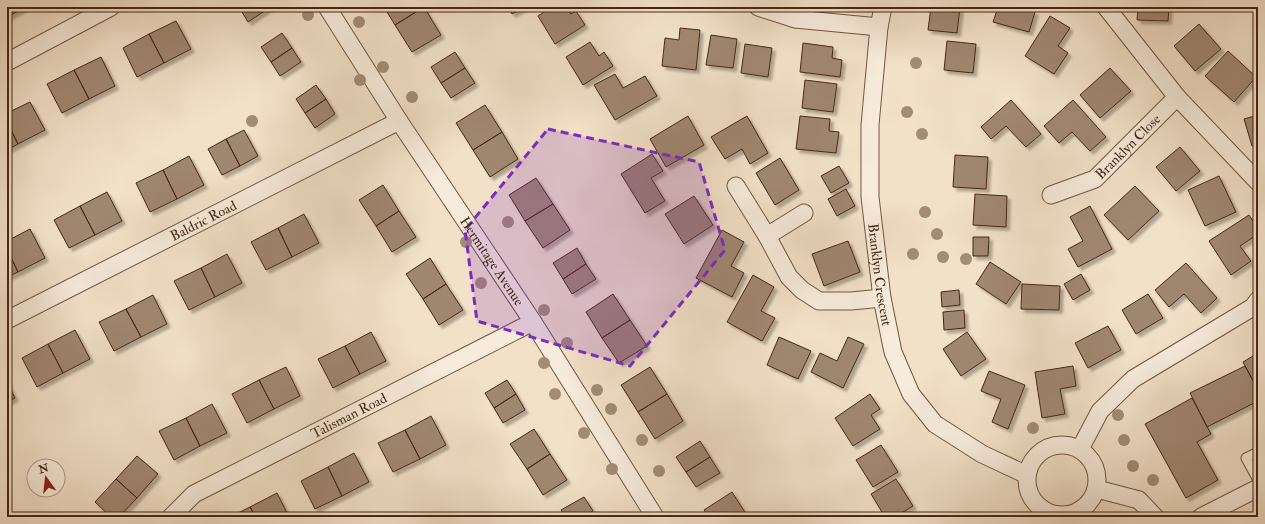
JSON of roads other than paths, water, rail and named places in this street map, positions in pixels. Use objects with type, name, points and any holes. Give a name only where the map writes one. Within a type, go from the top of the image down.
[{"type":"street","points":[[7,62],[111,7]]},
{"type":"street","name":"Hermitage Avenue","points":[[327,7],[399,121],[533,322],[655,517]]},
{"type":"street","points":[[758,7],[795,19],[880,27]]},
{"type":"street","name":"Branklyn Crescent","points":[[883,7],[870,125],[870,197],[882,298],[894,352],[911,394],[934,424],[982,454],[1027,475]]},
{"type":"street","points":[[1106,7],[1177,97],[1258,182]]},
{"type":"street","name":"Branklyn Close","points":[[1051,195],[1095,179],[1177,97]]},
{"type":"street","name":"Baldric Road","points":[[7,320],[399,121]]},
{"type":"street","points":[[736,186],[767,236],[789,276],[802,290],[819,300],[852,301],[882,298]]},
{"type":"street","points":[[767,236],[804,212]]},
{"type":"street","points":[[1080,449],[1100,411],[1133,379],[1253,307],[1258,300]]},
{"type":"street","name":"Talisman Road","points":[[171,517],[194,494],[533,322]]},
{"type":"street","points":[[1058,444],[1069,445],[1080,449],[1089,456],[1095,466],[1098,477],[1097,489],[1088,504],[1084,508],[1073,513],[1062,515],[1037,512],[1034,501],[1029,493],[1027,475],[1030,464],[1037,455],[1046,448],[1058,444]]},
{"type":"street","points":[[1201,517],[1258,488]]},
{"type":"street","points":[[1097,489],[1139,500],[1155,517]]},
{"type":"lane","points":[[1258,452],[1246,458],[1258,480]]}]
